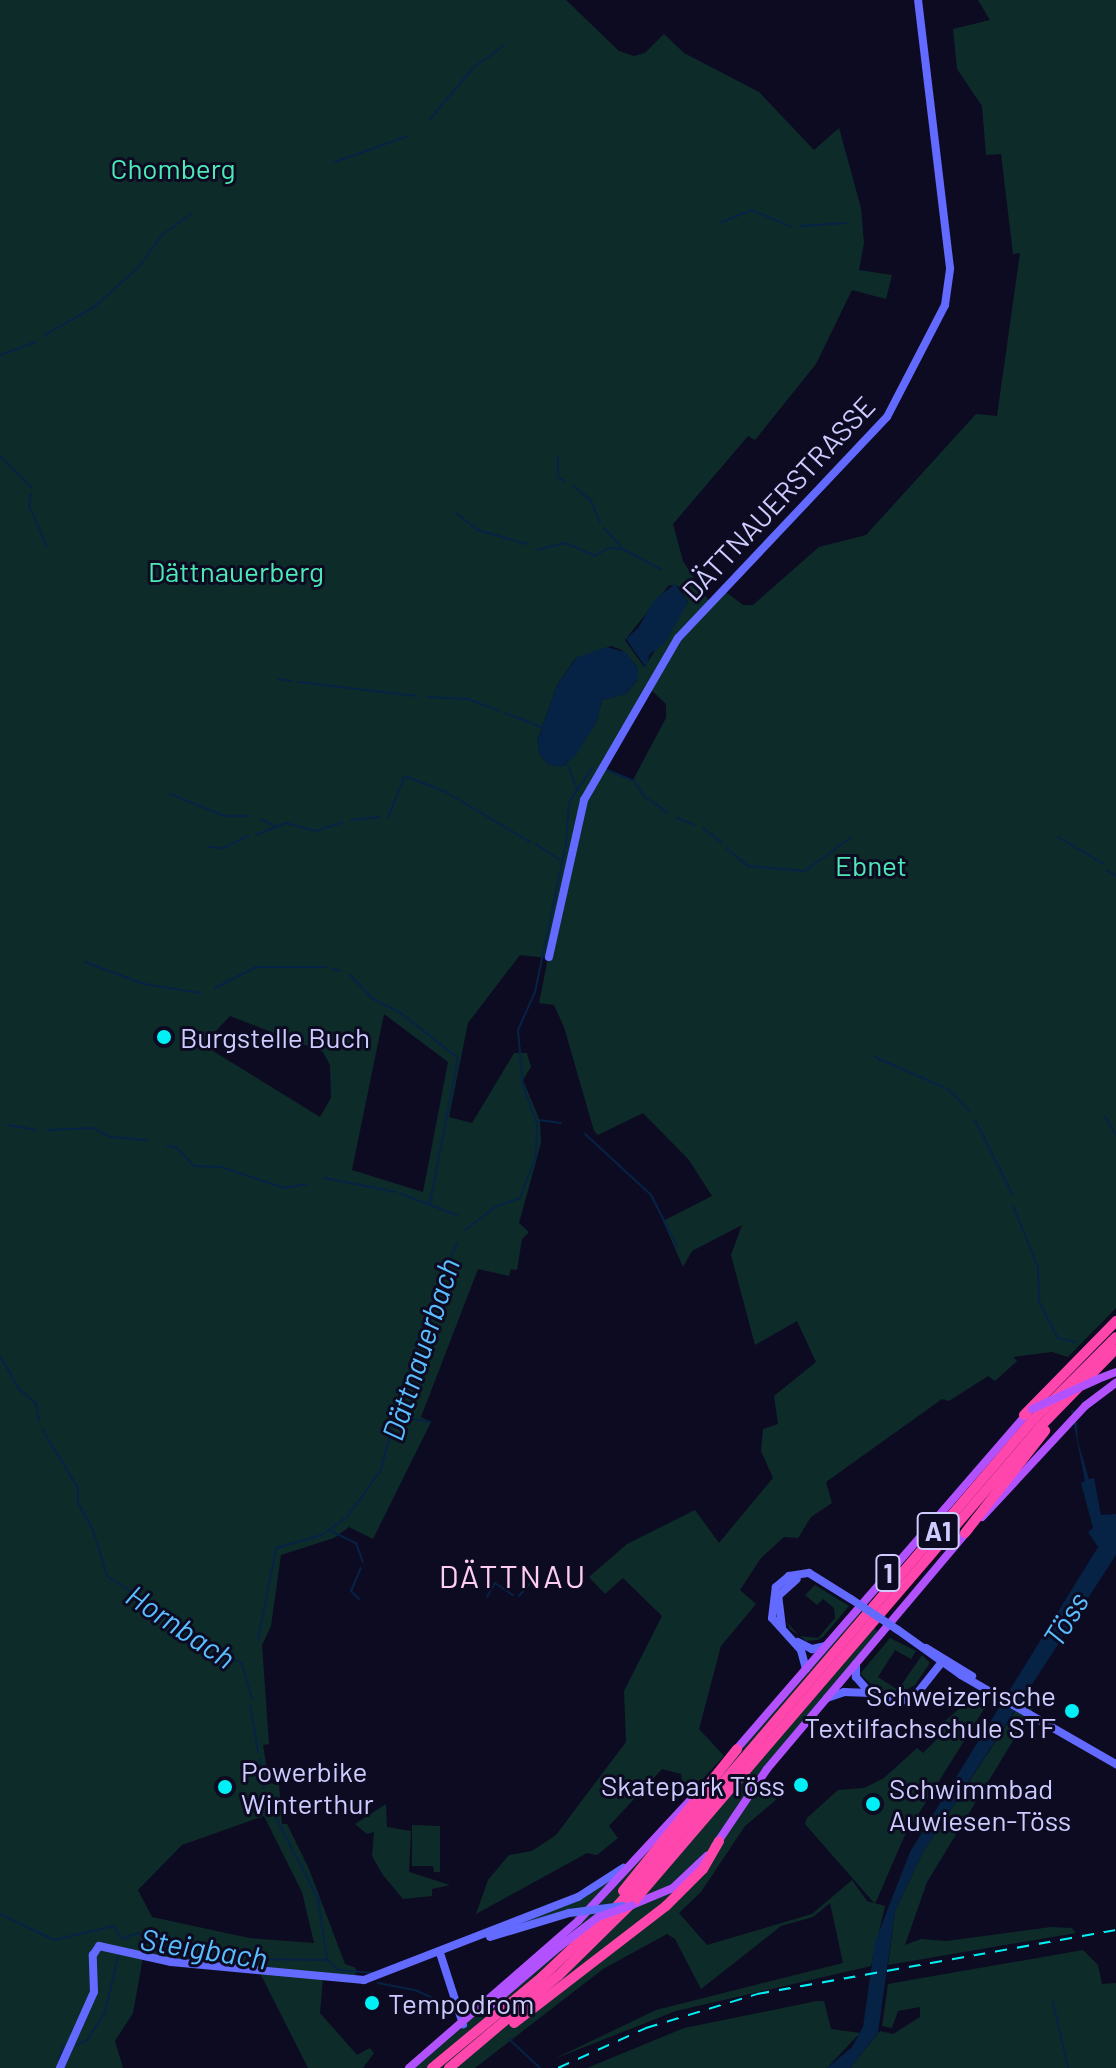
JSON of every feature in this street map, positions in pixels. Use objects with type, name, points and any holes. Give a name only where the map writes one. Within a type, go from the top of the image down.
[{"type":"highway","points":[[1028,1412],[1116,1321]]},
{"type":"highway","name":"A1","points":[[432,2068],[532,1986],[609,1913],[1033,1420],[1116,1337]]},
{"type":"highway","name":"A1","points":[[450,2068],[558,1976],[643,1891],[1060,1405],[1116,1349]]},
{"type":"highway","name":"A1","points":[[965,1533],[1060,1405]]},
{"type":"highway","name":"A1","points":[[609,1913],[737,1749]]},
{"type":"highway","name":"A1","points":[[450,2068],[666,1906],[703,1869],[719,1841]]},
{"type":"main road","name":"DÄTTNAUERSTRASSE","points":[[549,957],[585,796],[678,638],[887,417],[945,305],[950,268],[918,0]]},
{"type":"main road","name":"1","points":[[463,2024],[578,1921],[642,1852],[737,1749],[1028,1412],[1116,1372]]},
{"type":"main road","name":"1","points":[[409,2068],[598,1917],[648,1900],[680,1882],[719,1841],[761,1777],[965,1533],[1089,1402],[1116,1383]]},
{"type":"main road","points":[[806,1669],[801,1650],[773,1621],[771,1598],[782,1581],[796,1574],[824,1581],[978,1682]]},
{"type":"main road","points":[[824,1581],[791,1581],[779,1593],[776,1609],[781,1625],[800,1644],[814,1650],[826,1645]]},
{"type":"main road","points":[[923,1646],[942,1662],[1116,1764]]},
{"type":"main road","points":[[856,1661],[855,1675],[870,1693],[890,1703],[908,1700],[942,1662]]},
{"type":"main road","points":[[826,1699],[844,1692],[870,1693]]},
{"type":"main road","points":[[440,1953],[589,1892],[642,1852]]},
{"type":"main road","points":[[60,2068],[94,1992],[93,1955],[99,1946],[171,1962],[355,1981],[569,1913],[632,1905]]},
{"type":"main road","points":[[440,1953],[463,2024]]},
{"type":"green space","points":[[0,0],[566,0],[619,51],[634,56],[645,53],[664,34],[684,53],[759,92],[814,150],[839,128],[861,208],[864,243],[859,270],[892,275],[886,299],[852,290],[816,364],[755,440],[748,436],[673,524],[683,561],[710,603],[723,590],[743,605],[753,605],[819,547],[866,535],[976,414],[997,416],[1020,253],[1013,254],[1001,154],[986,155],[982,106],[957,69],[953,29],[990,20],[978,0],[1116,0],[1116,1308],[1068,1357],[1052,1352],[1013,1357],[1017,1361],[995,1381],[988,1376],[949,1401],[942,1399],[826,1482],[832,1503],[811,1517],[798,1538],[784,1537],[761,1558],[740,1590],[756,1604],[721,1646],[699,1729],[724,1756],[685,1798],[681,1774],[662,1769],[609,1826],[618,1838],[597,1855],[587,1853],[476,1914],[488,1880],[509,1855],[532,1851],[556,1835],[626,1742],[624,1691],[662,1616],[623,1578],[605,1594],[589,1577],[627,1544],[695,1510],[719,1543],[773,1478],[761,1451],[763,1429],[778,1424],[774,1396],[816,1362],[797,1321],[755,1345],[731,1255],[742,1225],[692,1251],[683,1267],[663,1221],[712,1196],[689,1160],[643,1113],[598,1135],[594,1131],[564,1027],[554,1005],[539,1003],[548,958],[520,955],[468,1023],[449,1117],[472,1123],[514,1053],[527,1053],[531,1067],[523,1080],[540,1121],[541,1143],[519,1223],[529,1232],[522,1239],[517,1270],[511,1269],[509,1276],[478,1269],[421,1417],[431,1422],[373,1539],[349,1527],[334,1538],[281,1555],[271,1626],[262,1645],[269,1744],[263,1745],[269,1783],[279,1785],[282,1824],[287,1824],[309,1869],[345,1964],[356,1968],[355,1981],[323,1978],[320,2013],[357,2055],[370,2048],[374,2053],[363,2068],[308,2068],[259,1971],[143,1957],[133,2013],[115,2041],[123,2068],[0,2068]],"holes":[[[669,585],[678,586],[688,602],[644,667],[625,640]],[[611,646],[622,650],[636,665],[637,681],[626,694],[602,700],[597,721],[576,754],[563,766],[549,765],[540,755],[537,741],[557,685],[575,659]],[[649,688],[666,704],[666,718],[633,780],[602,767]],[[384,1014],[448,1062],[423,1192],[352,1170]],[[230,1016],[323,1052],[330,1065],[331,1098],[320,1117],[213,1051],[213,1034]],[[264,1816],[302,1892],[314,1943],[249,1938],[152,1917],[138,1890],[182,1845]]]},
{"type":"green space","points":[[815,1585],[849,1606],[823,1637],[806,1641],[799,1636],[818,1638],[835,1618],[834,1608],[823,1599],[817,1605],[805,1595]]},
{"type":"green space","points":[[860,1605],[879,1634],[761,1777],[777,1799],[745,1826],[701,1892],[679,1913],[707,1945],[812,1914],[852,1880],[867,1901],[885,1906],[871,1966],[676,2011],[554,2059],[656,2010],[843,1963],[830,1903],[813,1917],[781,1926],[701,1989],[675,1939],[667,1934],[603,1969],[475,2068],[409,2068],[578,1921],[569,1914],[490,1937],[589,1892],[625,1867],[707,1782]]},
{"type":"green space","points":[[890,1638],[916,1651],[911,1659],[895,1650],[878,1677],[898,1690],[922,1655],[930,1663],[915,1685],[897,1695],[880,1692],[860,1674]]},
{"type":"green space","name":"Schwimmbad Auwiesen-Töss","points":[[977,1693],[989,1701],[904,1837],[875,1904],[805,1824],[807,1818],[838,1790],[864,1788],[884,1778],[917,1748],[923,1753],[942,1734],[937,1728]]},
{"type":"green space","points":[[1024,1698],[1033,1708],[927,1882],[905,1945],[921,1939],[946,1941],[1051,1927],[1072,1928],[1076,1933],[888,1965],[895,1911],[923,1852]]},
{"type":"green space","points":[[386,1804],[387,1827],[411,1831],[409,1872],[450,1885],[432,1889],[432,1896],[403,1899],[383,1875],[372,1856],[374,1832],[367,1834],[355,1824]]},
{"type":"green space","points":[[412,1825],[440,1826],[440,1872],[434,1872],[433,1866],[412,1866]]},
{"type":"green space","points":[[1083,1950],[1098,1965],[1102,1984],[1116,1983],[1116,2068],[850,2068],[880,2031],[893,2034],[920,2017],[920,2007],[898,2011],[892,2028],[882,2026],[888,1984]]},
{"type":"green space","points":[[824,2001],[831,2029],[860,2033],[827,2068],[587,2068],[684,2028]]},
{"type":"water","points":[[675,584],[688,602],[665,643],[650,654],[646,668],[626,639],[638,628],[655,599]]},
{"type":"water","points":[[607,647],[625,652],[638,668],[638,679],[626,694],[602,700],[597,721],[576,755],[561,767],[549,765],[540,755],[537,741],[557,685],[577,657]]},
{"type":"water","name":"Töss","points":[[1071,1410],[1076,1411],[1078,1442],[1089,1479],[1094,1478],[1101,1515],[1116,1514],[1116,1555],[923,1852],[895,1911],[878,2033],[850,2068],[827,2068],[852,2047],[863,2027],[875,1942],[910,1852],[1098,1547],[1088,1532],[1093,1528],[1081,1483],[1085,1481]]},
{"type":"waterway","points":[[430,119],[473,68],[503,46]]},
{"type":"waterway","points":[[335,162],[408,136]]},
{"type":"waterway","points":[[722,222],[752,210],[792,227]]},
{"type":"waterway","points":[[43,336],[94,307],[138,268],[162,235],[192,213]]},
{"type":"waterway","points":[[800,226],[847,223]]},
{"type":"waterway","points":[[0,355],[36,342]]},
{"type":"waterway","points":[[0,456],[32,488]]},
{"type":"waterway","points":[[558,456],[558,477],[565,481]]},
{"type":"waterway","points":[[574,486],[591,501],[600,522]]},
{"type":"waterway","points":[[31,494],[29,506],[47,546]]},
{"type":"waterway","points":[[456,513],[478,530],[527,544]]},
{"type":"waterway","points":[[604,528],[622,547]]},
{"type":"waterway","points":[[537,550],[565,543],[595,556],[608,548],[623,549],[662,570]]},
{"type":"waterway","name":"Dättnauerbach","points":[[278,679],[291,681]]},
{"type":"waterway","name":"Dättnauerbach","points":[[298,682],[417,696]]},
{"type":"waterway","name":"Dättnauerbach","points":[[427,697],[468,699],[500,711]]},
{"type":"waterway","points":[[505,713],[541,727]]},
{"type":"waterway","points":[[566,761],[577,788]]},
{"type":"waterway","name":"Dättnauerbach","points":[[465,1230],[497,1206],[520,1198],[536,1156],[537,1124],[523,1086],[518,1030],[535,992],[566,843],[569,802],[593,767]]},
{"type":"waterway","name":"Dättnauerbach","points":[[607,770],[634,781],[644,796],[668,813]]},
{"type":"waterway","points":[[388,817],[405,776],[446,792],[530,842]]},
{"type":"waterway","points":[[170,794],[224,816],[249,816]]},
{"type":"waterway","points":[[351,820],[380,817]]},
{"type":"waterway","name":"Dättnauerbach","points":[[677,818],[695,825]]},
{"type":"waterway","points":[[261,819],[274,826]]},
{"type":"waterway","points":[[256,835],[286,823],[316,831],[343,822]]},
{"type":"waterway","name":"Dättnauerbach","points":[[703,828],[721,842]]},
{"type":"waterway","points":[[208,847],[224,848],[248,836]]},
{"type":"waterway","points":[[1058,837],[1104,864]]},
{"type":"waterway","name":"Dättnauerbach","points":[[726,848],[748,866],[805,871],[850,838]]},
{"type":"waterway","points":[[536,844],[561,861]]},
{"type":"waterway","points":[[1107,870],[1116,876]]},
{"type":"waterway","points":[[85,962],[144,984],[200,993]]},
{"type":"waterway","points":[[215,988],[256,967],[327,967]]},
{"type":"waterway","points":[[332,969],[340,971]]},
{"type":"waterway","points":[[350,975],[373,999],[402,1014],[458,1058],[430,1204]]},
{"type":"waterway","points":[[875,1057],[949,1090],[969,1111]]},
{"type":"waterway","points":[[1105,1116],[1116,1135]]},
{"type":"waterway","points":[[539,1120],[561,1123]]},
{"type":"waterway","points":[[975,1120],[1012,1194]]},
{"type":"waterway","points":[[8,1125],[37,1130]]},
{"type":"waterway","points":[[48,1130],[93,1128],[111,1137],[148,1140]]},
{"type":"waterway","points":[[585,1134],[651,1195],[677,1246]]},
{"type":"waterway","points":[[167,1146],[177,1148],[194,1166],[221,1167],[285,1188],[307,1184]]},
{"type":"waterway","points":[[324,1178],[397,1192]]},
{"type":"waterway","points":[[401,1194],[457,1215]]},
{"type":"waterway","points":[[1013,1206],[1038,1267],[1039,1302],[1058,1338],[1076,1342]]},
{"type":"waterway","name":"Dättnauerbach","points":[[425,1318],[457,1243]]},
{"type":"waterway","name":"Dättnauerbach","points":[[395,1417],[422,1327]]},
{"type":"waterway","name":"Hornbach","points":[[0,1356],[20,1390],[36,1403],[39,1421]]},
{"type":"waterway","points":[[397,1416],[430,1422]]},
{"type":"waterway","name":"Dättnauerbach","points":[[258,1640],[276,1548],[322,1535],[347,1517],[381,1470],[393,1423]]},
{"type":"waterway","name":"Hornbach","points":[[42,1429],[78,1488],[78,1503],[93,1530],[107,1576],[242,1664],[252,1700]]},
{"type":"waterway","points":[[331,1531],[356,1543],[363,1562]]},
{"type":"waterway","points":[[359,1599],[351,1591],[361,1568]]},
{"type":"waterway","points":[[519,1596],[532,1581]]},
{"type":"waterway","points":[[487,1597],[495,1583],[513,1595]]},
{"type":"waterway","name":"Hornbach","points":[[250,1704],[258,1752]]},
{"type":"waterway","name":"Hornbach","points":[[260,1758],[264,1787]]},
{"type":"waterway","name":"Hornbach","points":[[274,1797],[274,1814],[318,1899],[327,1959]]},
{"type":"waterway","name":"Steigbach","points":[[0,1914],[54,1940],[114,1926],[122,1939],[138,1933],[145,1939],[163,1937],[221,1956],[238,1951],[249,1959],[327,1960],[339,1970],[372,1973]]},
{"type":"waterway","points":[[77,2045],[87,2040],[105,2012],[118,1956]]},
{"type":"waterway","name":"Steigbach","points":[[378,1983],[415,1990],[451,2006]]},
{"type":"waterway","points":[[1053,2002],[1068,2068]]},
{"type":"waterway","name":"Steigbach","points":[[509,2039],[540,2068]]},
{"type":"waterway","points":[[59,2059],[63,2047]]},
{"type":"railway","points":[[558,2068],[646,2028],[757,1994],[1116,1930]]},
{"type":"place","name":"Burgstelle Buch","points":[[164,1037]]},
{"type":"place","name":"Schweizerische Textilfachschule STF","points":[[1072,1711]]},
{"type":"place","name":"Skatepark Töss","points":[[801,1785]]},
{"type":"place","name":"Powerbike Winterthur","points":[[225,1787]]},
{"type":"place","name":"Schwimmbad Auwiesen-Töss","points":[[873,1804]]},
{"type":"place","name":"Tempodrom","points":[[372,2003]]},
{"type":"district","name":"DÄTTNAU","points":[[513,1575]]},
{"type":"park label","name":"Chomberg","points":[[173,168]]},
{"type":"park label","name":"Dättnauerberg","points":[[236,571]]},
{"type":"park label","name":"Ebnet","points":[[871,865]]}]
